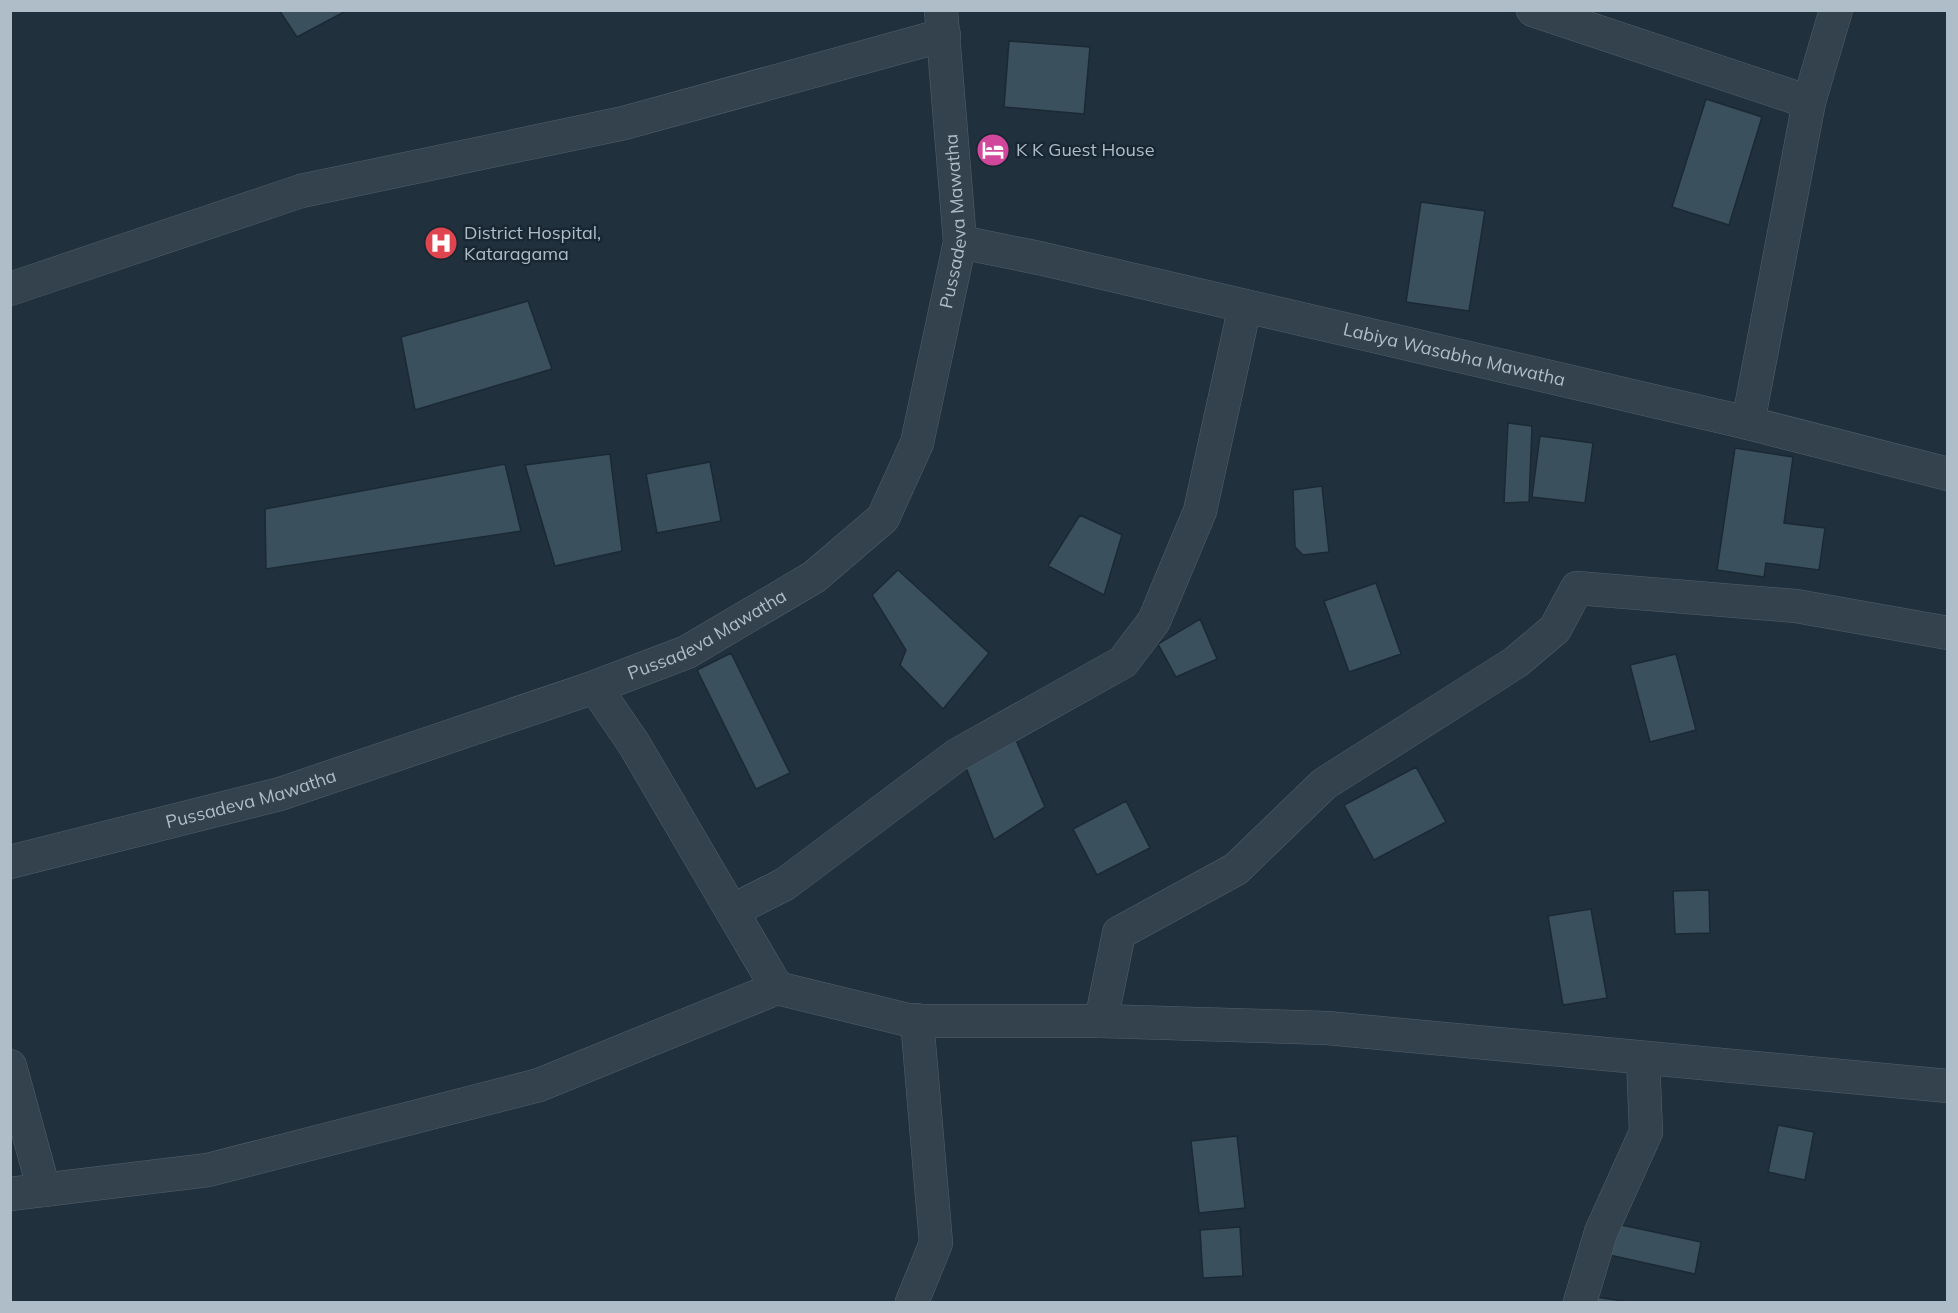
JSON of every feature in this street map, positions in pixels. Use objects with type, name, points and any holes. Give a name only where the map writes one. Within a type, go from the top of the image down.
[{"type":"street","points":[[1533,10],[1809,102]]},
{"type":"street","points":[[1748,423],[1809,102],[1836,10]]},
{"type":"street","points":[[10,289],[301,191],[624,123],[943,23]]},
{"type":"street","name":"Pussadeva Mawatha","points":[[10,862],[280,794],[595,687],[687,652],[814,576],[883,518],[917,443],[960,242],[943,23]]},
{"type":"street","name":"Labiya Wasabha Mawatha","points":[[960,242],[1748,423],[1947,474]]},
{"type":"street","points":[[732,911],[784,884],[957,755],[1123,662],[1154,621],[1200,511],[1245,306]]},
{"type":"street","points":[[1101,1021],[1119,933],[1236,869],[1324,784],[1516,662],[1555,629],[1577,588],[1796,606],[1947,633]]},
{"type":"street","points":[[595,687],[634,744],[777,988]]},
{"type":"street","points":[[10,1194],[208,1170],[539,1085],[777,988],[917,1020],[1101,1021],[1327,1028],[1947,1086]]},
{"type":"street","points":[[912,1302],[936,1243],[917,1020]]},
{"type":"street","points":[[1580,1302],[1601,1232],[1646,1132],[1643,1058]]},
{"type":"street","points":[[10,1066],[44,1190]]},
{"type":"building","points":[[279,10],[346,10],[346,11],[297,37]]},
{"type":"building","points":[[1009,41],[1090,47],[1084,114],[1004,107]]},
{"type":"building","points":[[1706,99],[1762,117],[1729,225],[1672,207]]},
{"type":"building","points":[[1421,202],[1485,211],[1469,311],[1406,302]]},
{"type":"building","points":[[528,301],[552,369],[415,410],[401,337]]},
{"type":"building","points":[[1508,423],[1532,426],[1529,502],[1504,503]]},
{"type":"building","points":[[1540,436],[1593,443],[1585,503],[1532,497]]},
{"type":"building","points":[[1735,448],[1793,457],[1784,523],[1825,528],[1819,570],[1766,563],[1764,577],[1717,570]]},
{"type":"building","points":[[610,454],[622,551],[555,566],[525,465]]},
{"type":"building","points":[[710,462],[721,521],[657,533],[646,474]]},
{"type":"building","points":[[505,464],[521,531],[266,569],[265,509]]},
{"type":"building","points":[[1322,486],[1329,552],[1303,555],[1295,547],[1293,490]]},
{"type":"building","points":[[1080,515],[1122,535],[1104,595],[1048,566]]},
{"type":"building","points":[[898,570],[989,653],[943,709],[900,665],[906,650],[872,595]]},
{"type":"building","points":[[1376,583],[1401,654],[1349,672],[1324,601]]},
{"type":"building","points":[[1200,619],[1217,659],[1176,677],[1158,644]]},
{"type":"building","points":[[731,653],[790,773],[756,789],[697,670]]},
{"type":"building","points":[[1676,654],[1696,730],[1650,742],[1630,665]]},
{"type":"building","points":[[1016,740],[1045,807],[994,840],[965,765]]},
{"type":"building","points":[[1416,767],[1446,822],[1374,860],[1344,805]]},
{"type":"building","points":[[1126,801],[1150,848],[1097,875],[1073,829]]},
{"type":"building","points":[[1709,890],[1710,933],[1675,934],[1673,891]]},
{"type":"building","points":[[1591,909],[1607,998],[1563,1005],[1548,916]]},
{"type":"building","points":[[1778,1125],[1814,1132],[1805,1180],[1768,1172]]},
{"type":"building","points":[[1237,1136],[1245,1208],[1199,1213],[1191,1141]]},
{"type":"building","points":[[1612,1223],[1701,1242],[1695,1274],[1605,1254]]},
{"type":"building","points":[[1240,1227],[1243,1276],[1203,1278],[1200,1230]]},
{"type":"building","points":[[1589,1296],[1630,1302],[1588,1302]]},
{"type":"place","name":"K K Guest House","points":[[993,150]]},
{"type":"place","name":"District Hospital, Kataragama","points":[[441,243]]}]
